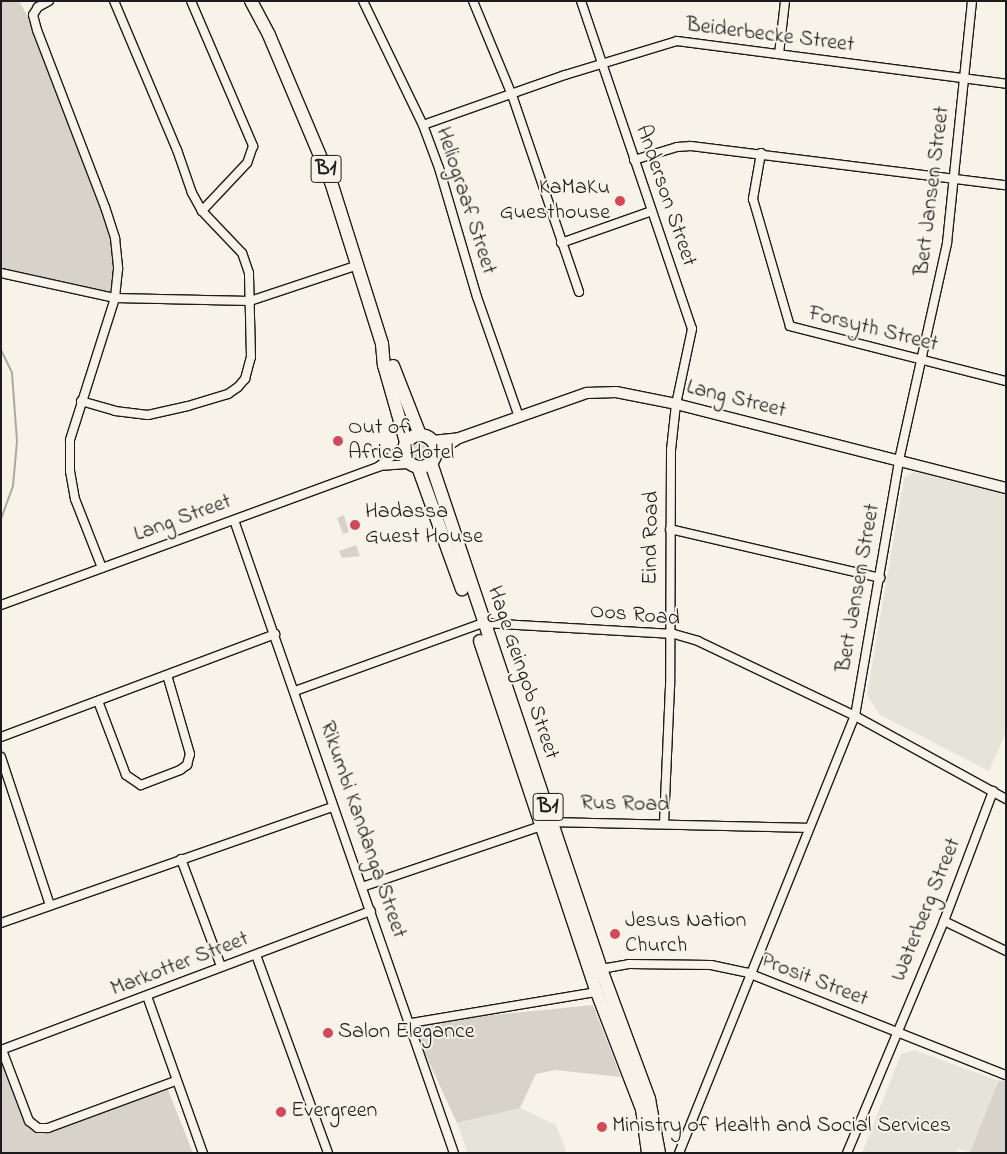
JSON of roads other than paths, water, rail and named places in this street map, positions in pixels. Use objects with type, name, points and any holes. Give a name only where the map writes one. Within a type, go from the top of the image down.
[{"type":"highway","name":"B1","points":[[251,1],[269,35],[331,182],[382,344],[384,365],[405,444]]},
{"type":"highway","name":"B1","points":[[382,344],[391,359],[420,435]]},
{"type":"highway","points":[[405,444],[420,435],[433,452],[414,466]]},
{"type":"highway","name":"Hage Geingob Street","points":[[405,444],[404,456],[414,466],[479,625],[548,824],[649,1099],[659,1153]]},
{"type":"highway","name":"Hage Geingob Street","points":[[433,452],[479,625]]},
{"type":"highway","name":"Hage Geingob Street","points":[[548,824],[597,992],[642,1109],[648,1153]]},
{"type":"street","points":[[49,1],[38,7],[33,15],[115,238],[118,269],[115,298],[70,440],[70,470],[75,499],[102,568]]},
{"type":"street","points":[[81,401],[115,411],[148,415],[228,394],[241,383],[249,370],[249,273],[242,253],[202,211],[192,193],[177,150],[114,1]]},
{"type":"street","points":[[191,1],[253,146],[252,154],[247,164],[202,211]]},
{"type":"street","name":"Heliograaf Street","points":[[363,1],[423,126],[519,416]]},
{"type":"street","points":[[473,1],[512,95],[579,292]]},
{"type":"street","name":"Anderson Street","points":[[581,1],[692,329],[676,404]]},
{"type":"street","points":[[779,54],[785,1]]},
{"type":"street","name":"Bert Jansen Street","points":[[679,1153],[748,973],[855,716],[899,460],[947,243],[972,1]]},
{"type":"street","name":"Beiderbecke Street","points":[[423,126],[601,64],[678,41],[1006,84]]},
{"type":"street","points":[[634,160],[677,147],[761,153],[1006,185]]},
{"type":"street","name":"Forsyth Street","points":[[761,153],[753,199],[788,324],[921,361],[1006,381]]},
{"type":"street","points":[[561,242],[652,211]]},
{"type":"street","points":[[1,273],[115,298],[250,301],[358,265]]},
{"type":"street","name":"Lang Street","points":[[433,452],[459,438],[519,416],[594,392],[616,392],[676,404],[1006,488]]},
{"type":"street","name":"Eind Road","points":[[664,823],[670,686],[668,634],[670,529],[676,404]]},
{"type":"street","name":"Lang Street","points":[[378,467],[405,444]]},
{"type":"street","name":"Lang Street","points":[[1,605],[378,467],[414,466]]},
{"type":"street","name":"Rikumbi Kandanga Street","points":[[234,520],[295,691],[332,807],[411,1024],[454,1153]]},
{"type":"street","points":[[670,529],[880,578]]},
{"type":"street","name":"Oos Road","points":[[295,691],[479,625],[668,634],[698,642],[855,716],[1006,798]]},
{"type":"street","points":[[1,737],[275,634]]},
{"type":"street","points":[[98,700],[126,775],[141,785],[180,770],[187,765],[190,754],[167,675]]},
{"type":"street","points":[[1,757],[50,905]]},
{"type":"street","name":"Waterberg Street","points":[[847,1153],[944,921],[993,791]]},
{"type":"street","points":[[1,923],[181,858],[332,807]]},
{"type":"street","name":"Rus Road","points":[[362,887],[548,824],[664,823],[809,828]]},
{"type":"street","points":[[181,858],[221,966]]},
{"type":"street","name":"Markotter Street","points":[[2,1050],[371,911]]},
{"type":"street","points":[[944,921],[1006,952]]},
{"type":"street","points":[[256,955],[328,1153]]},
{"type":"street","name":"Prosit Street","points":[[601,969],[629,964],[711,966],[748,973],[1006,1075]]},
{"type":"street","points":[[411,1024],[597,992]]},
{"type":"street","points":[[147,996],[175,1082],[203,1153]]},
{"type":"street","points":[[2,1050],[29,1121],[38,1128],[48,1128],[175,1082]]},
{"type":"waterway","points":[[1,350],[12,373],[17,441],[13,486],[1,519]]},
{"type":"place","name":"KaMaKu Guesthouse","points":[[620,201]]},
{"type":"place","name":"Out of Africa Hotel","points":[[338,441]]},
{"type":"place","name":"Hadassa Guest House","points":[[355,525]]},
{"type":"place","name":"Jesus Nation Church","points":[[615,934]]},
{"type":"place","name":"Salon Elegance","points":[[328,1033]]},
{"type":"place","name":"Evergreen","points":[[281,1112]]},
{"type":"place","name":"Ministry of Health and Social Services","points":[[602,1127]]}]
